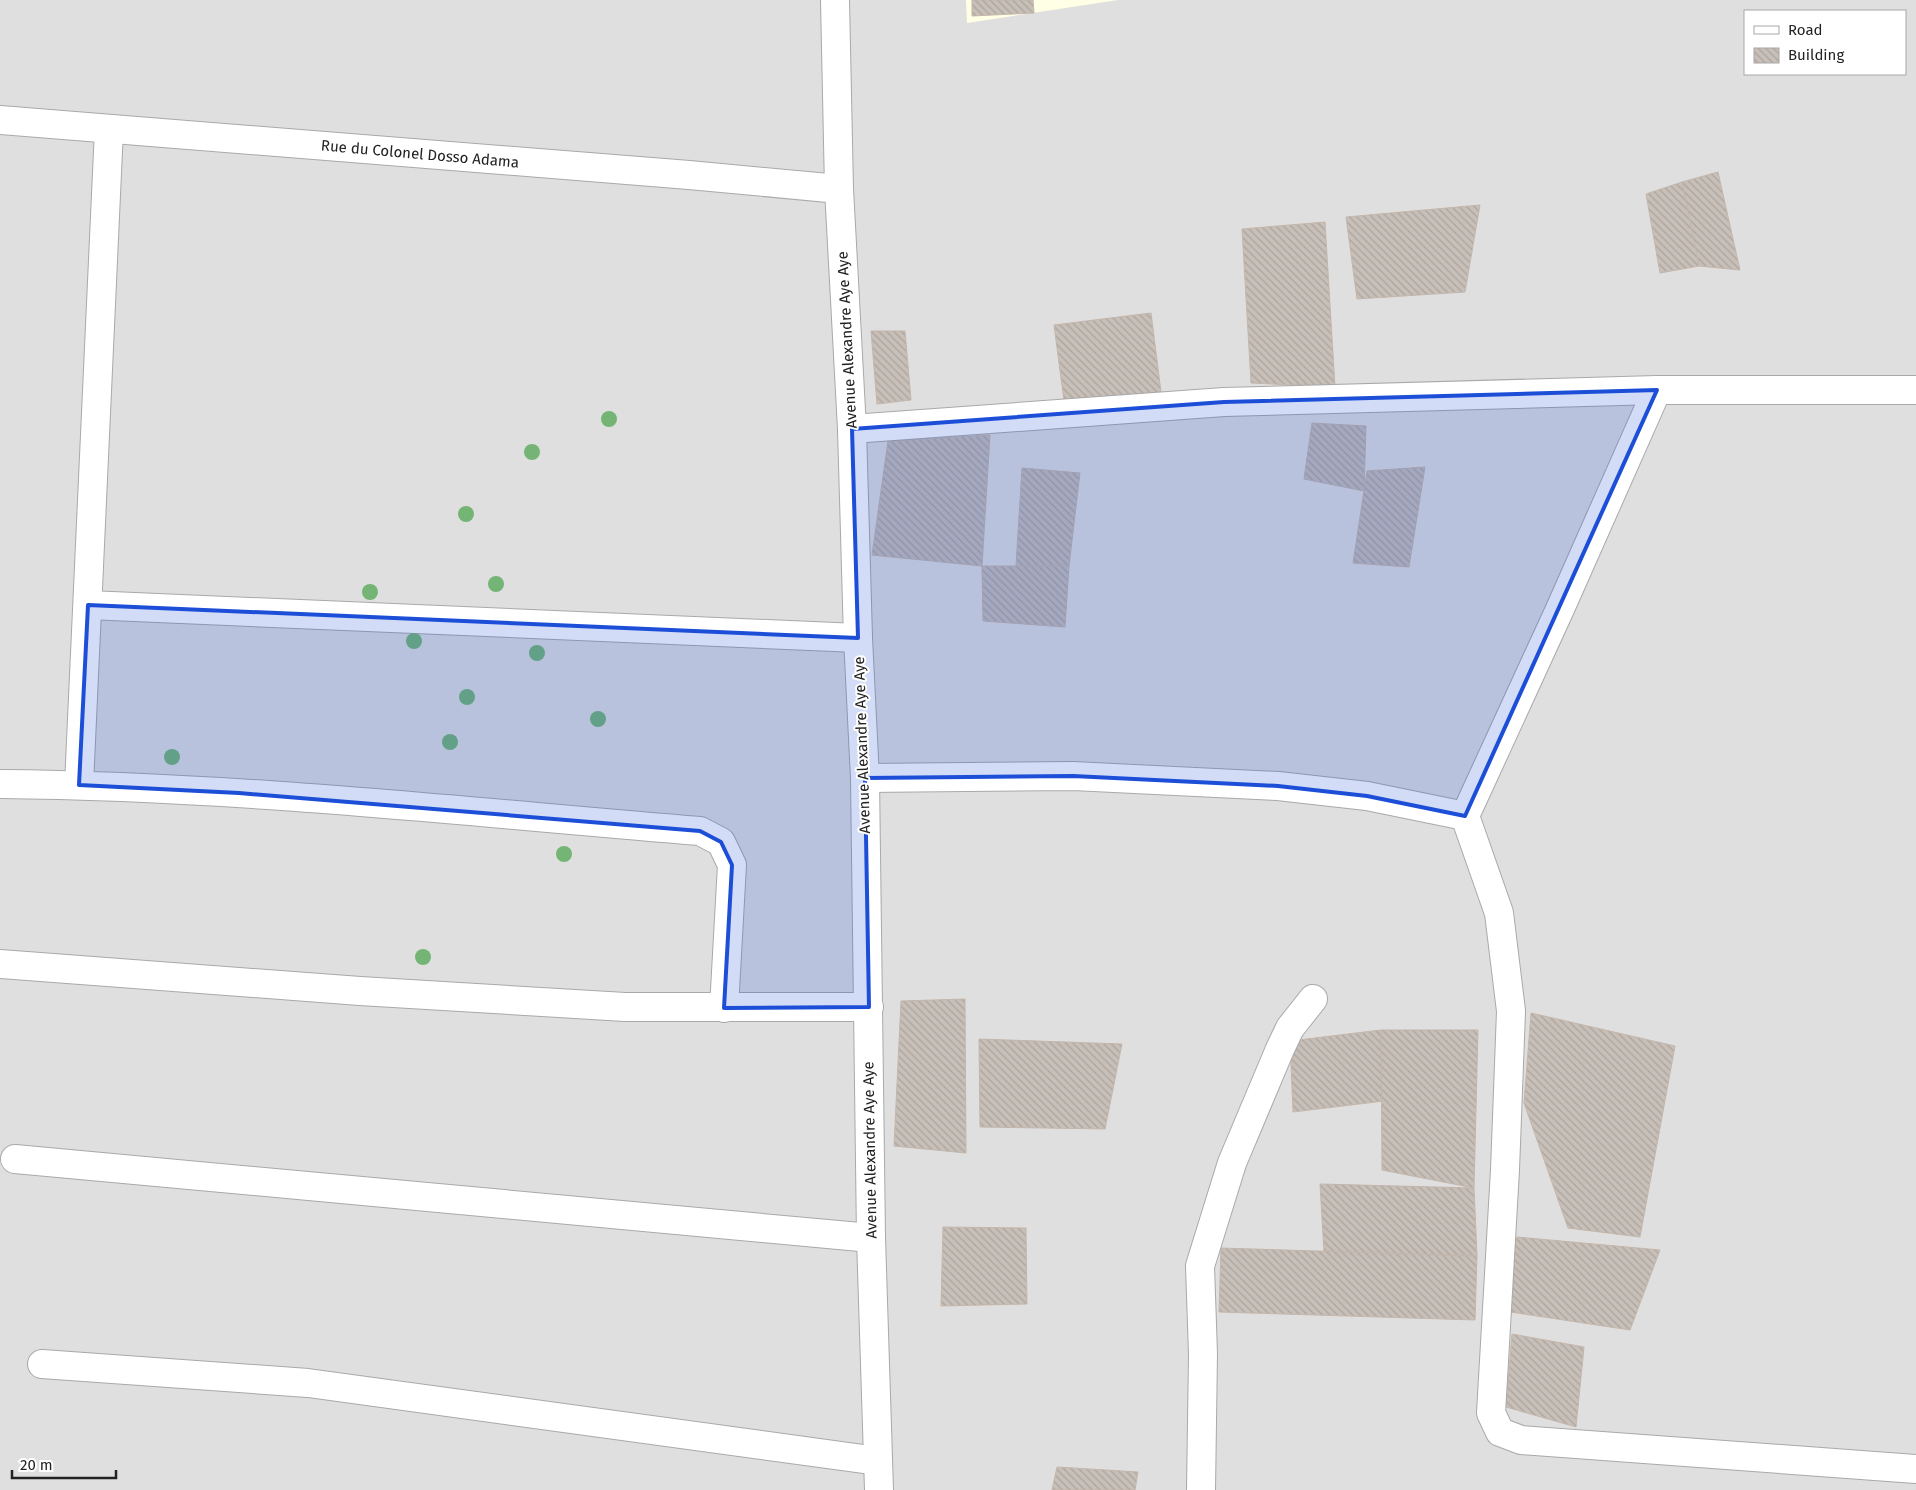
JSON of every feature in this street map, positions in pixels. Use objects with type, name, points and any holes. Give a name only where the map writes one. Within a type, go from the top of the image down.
[{"type":"street","name":"Avenue Alexandre Aye Aye","points":[[835,0],[840,189],[852,429],[858,638],[865,778],[871,1238],[879,1490]]},
{"type":"street","name":"Rue du Colonel Dosso Adama","points":[[0,120],[840,189]]},
{"type":"street","points":[[79,784],[109,129]]},
{"type":"street","points":[[1656,390],[1560,609],[1465,816],[1499,913],[1511,1011],[1491,1414],[1500,1432],[1521,1440],[1916,1469]]},
{"type":"street","points":[[852,429],[1224,402],[1656,390],[1916,390]]},
{"type":"street","points":[[88,605],[858,638]]},
{"type":"street","points":[[865,778],[1074,776],[1278,786],[1367,796],[1465,816]]},
{"type":"street","points":[[0,784],[79,784],[239,793],[700,832],[721,842],[732,865],[724,1008]]},
{"type":"street","points":[[0,964],[369,992],[625,1007],[869,1006]]},
{"type":"street","points":[[1201,1490],[1204,1354],[1200,1266],[1232,1163],[1276,1058],[1290,1028],[1313,999]]},
{"type":"street","points":[[15,1159],[871,1238]]},
{"type":"street","points":[[42,1364],[308,1383],[878,1461]]},
{"type":"highlighted area","points":[[1657,390],[1465,816],[1367,796],[1278,786],[1073,776],[865,778],[869,1007],[724,1008],[732,865],[721,842],[700,831],[239,793],[79,785],[88,605],[858,638],[852,429],[1224,402]]},
{"type":"shaded area","points":[[0,0],[1916,0],[1916,1490],[0,1490]]},
{"type":"shaded area","points":[[966,0],[1118,0],[967,23]]},
{"type":"building","points":[[972,0],[1033,0],[1034,13],[972,16]]},
{"type":"building","points":[[1718,172],[1740,270],[1699,266],[1682,182]]},
{"type":"building","points":[[1682,182],[1699,266],[1660,273],[1646,194]]},
{"type":"building","points":[[1480,205],[1465,292],[1357,299],[1346,217]]},
{"type":"building","points":[[1325,222],[1335,387],[1251,383],[1242,229]]},
{"type":"building","points":[[1151,313],[1161,392],[1064,401],[1054,325]]},
{"type":"building","points":[[871,331],[905,331],[911,400],[877,404]]},
{"type":"building","points":[[1312,423],[1366,426],[1364,491],[1304,479]]},
{"type":"building","points":[[990,435],[982,566],[872,555],[888,441]]},
{"type":"building","points":[[1425,467],[1409,567],[1353,563],[1367,471]]},
{"type":"building","points":[[1022,468],[1080,473],[1069,566],[1016,566]]},
{"type":"building","points":[[982,566],[1069,566],[1065,627],[983,621]]},
{"type":"building","points":[[965,999],[966,1153],[894,1146],[901,1001]]},
{"type":"building","points":[[1531,1013],[1675,1046],[1640,1237],[1568,1228],[1524,1103]]},
{"type":"building","points":[[1381,1030],[1384,1101],[1293,1112],[1290,1041]]},
{"type":"building","points":[[1381,1030],[1478,1030],[1474,1188],[1382,1170]]},
{"type":"building","points":[[979,1039],[1122,1044],[1105,1129],[980,1127]]},
{"type":"building","points":[[1320,1184],[1474,1188],[1477,1256],[1324,1252]]},
{"type":"building","points":[[943,1227],[1026,1228],[1027,1304],[941,1306]]},
{"type":"building","points":[[1517,1237],[1660,1250],[1630,1330],[1497,1310]]},
{"type":"building","points":[[1221,1248],[1477,1256],[1475,1320],[1219,1312]]},
{"type":"building","points":[[1512,1334],[1584,1347],[1576,1427],[1506,1407]]},
{"type":"building","points":[[1057,1467],[1138,1472],[1135,1490],[1052,1490]]}]
